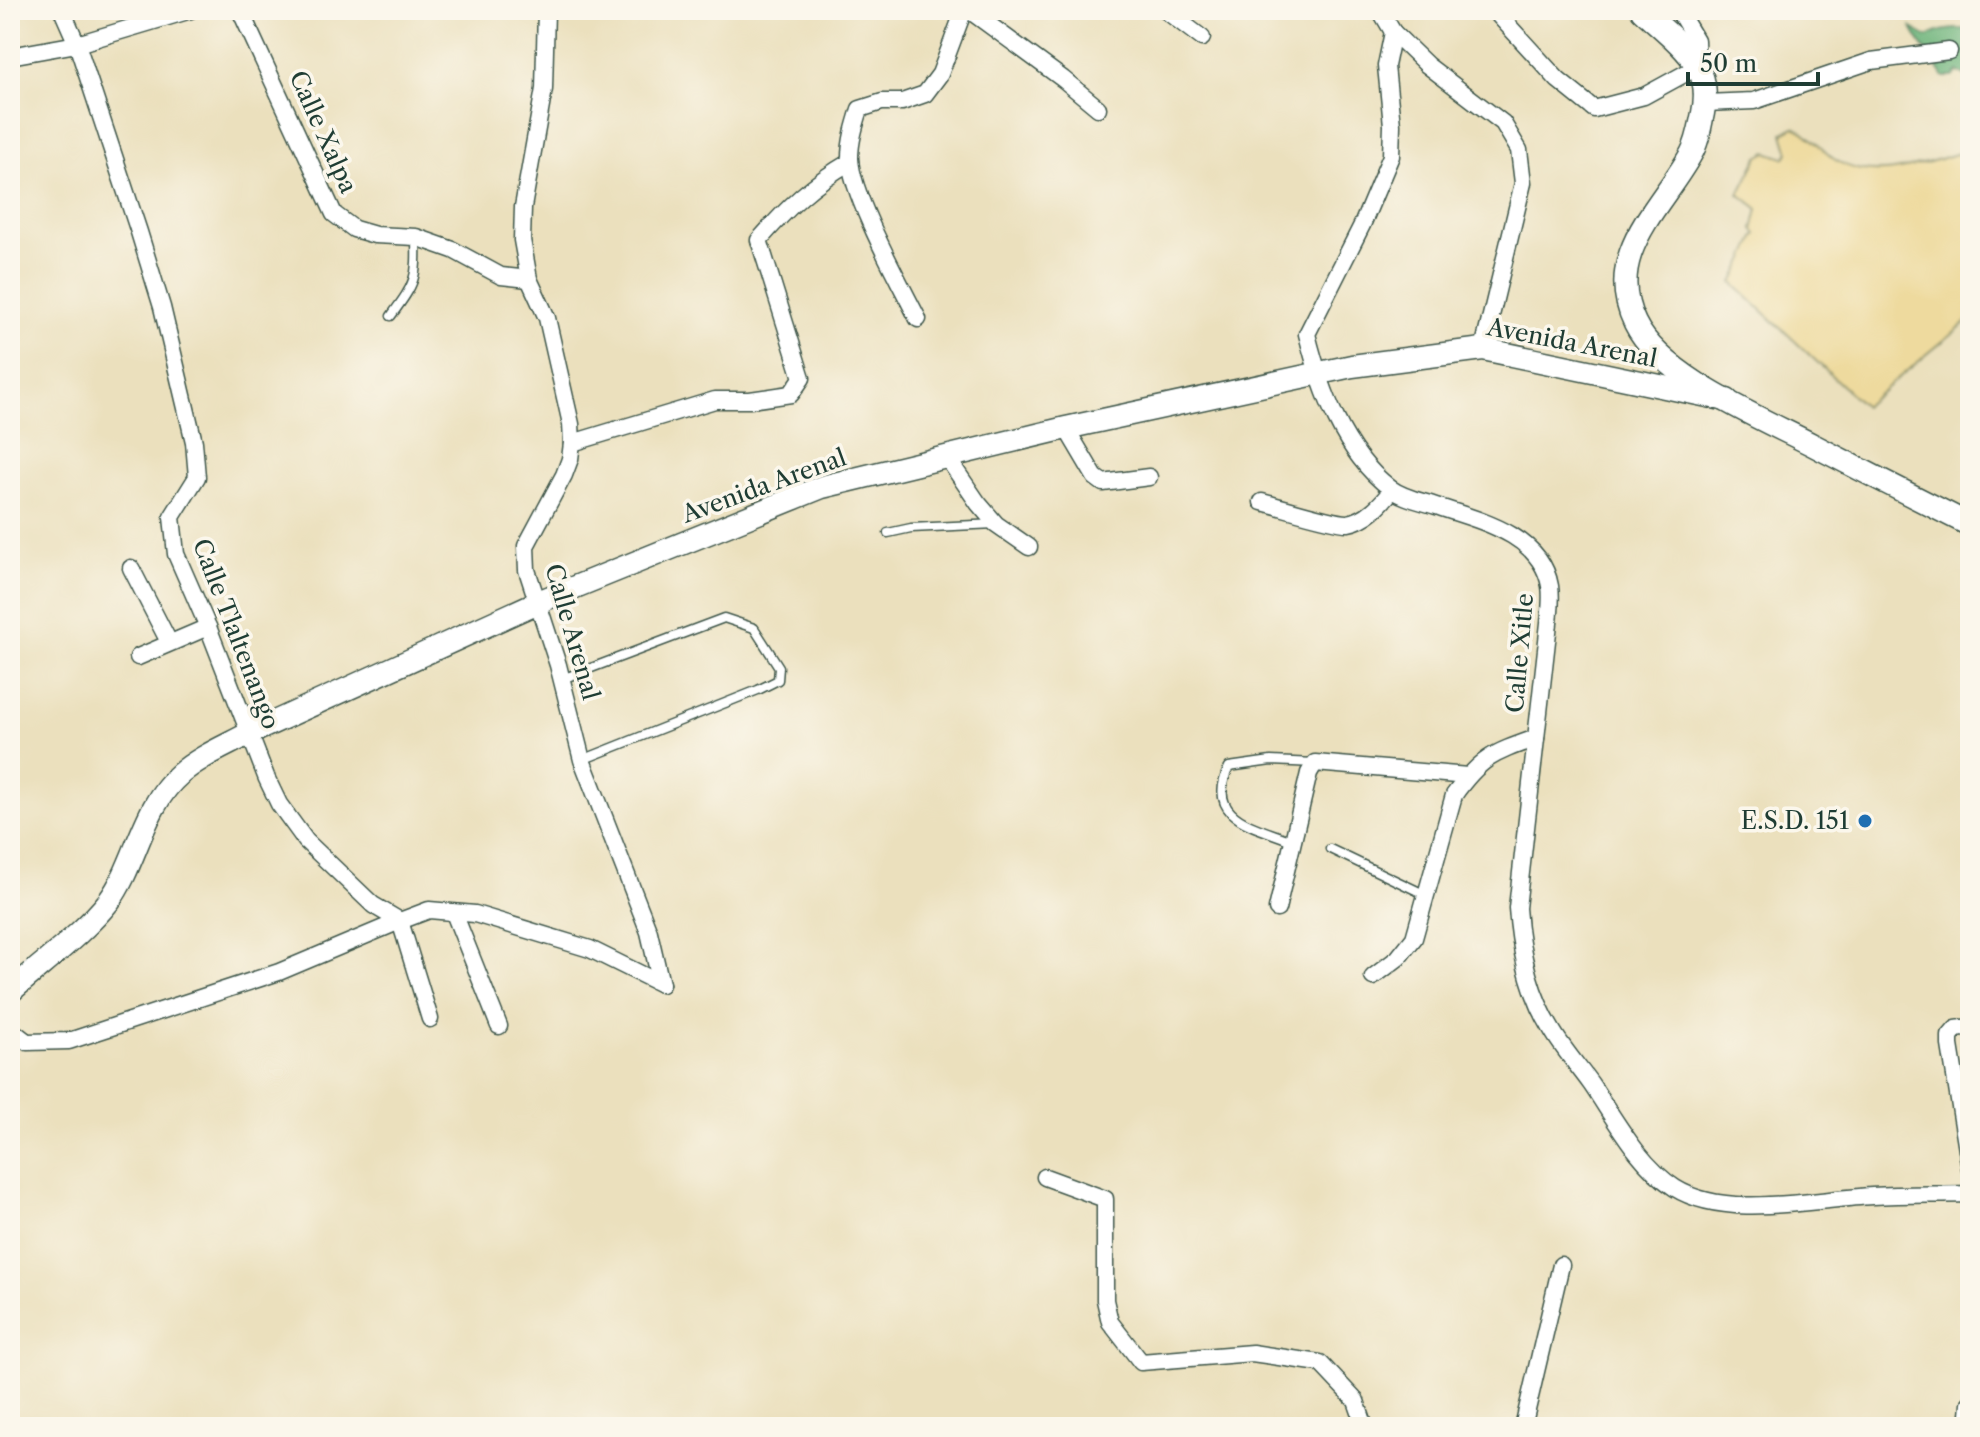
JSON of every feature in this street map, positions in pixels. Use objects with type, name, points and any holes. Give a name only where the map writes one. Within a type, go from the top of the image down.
[{"type":"street","name":"Calle Tlaltenango","points":[[62,10],[77,44],[144,247],[182,385],[194,442],[197,477],[172,517],[176,554],[279,804],[306,841],[373,905],[400,921]]},
{"type":"street","points":[[10,56],[77,44],[191,10]]},
{"type":"street","name":"Calle Xalpa","points":[[240,10],[334,214],[354,229],[375,235],[416,237],[453,250],[501,276],[529,279]]},
{"type":"street","name":"Calle Arenal","points":[[454,913],[475,914],[590,949],[661,984],[649,932],[582,760],[562,679],[527,570],[526,546],[564,475],[572,443],[571,424],[547,318],[529,279],[522,240],[523,207],[544,89],[546,10]]},
{"type":"street","points":[[918,319],[863,205],[850,162],[860,109],[882,102],[902,102],[925,94],[940,74],[967,10],[1098,108]]},
{"type":"street","points":[[1165,10],[1202,38]]},
{"type":"street","points":[[1380,10],[1393,32],[1427,65],[1503,123],[1519,150],[1523,183],[1483,349]]},
{"type":"street","points":[[1494,10],[1558,80],[1594,109],[1644,96],[1697,67]]},
{"type":"street","points":[[1642,10],[1697,67],[1704,83],[1705,103],[1693,152],[1636,235],[1626,264],[1626,295],[1635,323],[1651,345],[1678,370],[1727,400],[1970,525]]},
{"type":"street","points":[[1678,10],[1696,40],[1697,67]]},
{"type":"street","name":"Calle Xitle","points":[[1393,32],[1386,66],[1392,125],[1391,156],[1362,225],[1307,334],[1317,374],[1331,409],[1351,443],[1377,476],[1392,490],[1505,530],[1529,549],[1543,567],[1550,584],[1551,599],[1517,908],[1531,985],[1552,1031],[1634,1146],[1657,1173],[1675,1188],[1695,1198],[1742,1206],[1874,1196],[1970,1194]]},
{"type":"street","points":[[1705,103],[1754,101],[1871,61],[1949,51]]},
{"type":"street","points":[[572,443],[715,400],[750,400],[791,394],[802,378],[759,240],[795,199],[850,162]]},
{"type":"street","name":"Avenida Arenal","points":[[10,992],[110,900],[157,801],[179,774],[248,734],[538,602],[822,487],[1066,428],[1317,374],[1404,357],[1483,349],[1727,400]]},
{"type":"street","points":[[1066,428],[1095,477],[1103,483],[1149,477]]},
{"type":"street","points":[[946,456],[996,524],[1029,547]]},
{"type":"street","points":[[1262,502],[1346,523],[1363,518],[1392,490]]},
{"type":"street","points":[[131,568],[169,642]]},
{"type":"street","points":[[138,657],[208,627]]},
{"type":"street","points":[[1373,977],[1398,958],[1414,938],[1454,795],[1468,776],[1493,753],[1536,738]]},
{"type":"street","points":[[1277,909],[1309,773],[1315,763],[1468,776]]},
{"type":"street","points":[[10,1029],[27,1042],[69,1041],[279,972],[429,910],[454,913],[499,1026]]},
{"type":"street","points":[[400,921],[430,1019]]},
{"type":"street","points":[[1970,1027],[1956,1029],[1950,1036],[1970,1169]]},
{"type":"street","points":[[1045,1177],[1105,1199],[1105,1300],[1110,1322],[1141,1362],[1252,1353],[1320,1363],[1356,1401],[1365,1427]]},
{"type":"street","points":[[1523,1427],[1561,1265]]},
{"type":"street","points":[[1968,1427],[1970,1403]]},
{"type":"lane","points":[[391,316],[417,273],[416,237]]},
{"type":"lane","points":[[888,533],[911,528],[996,524]]},
{"type":"lane","points":[[562,679],[724,618],[754,628],[779,667],[778,680],[758,690],[582,760]]},
{"type":"lane","points":[[1293,842],[1231,815],[1224,802],[1222,782],[1229,767],[1271,761],[1315,763]]},
{"type":"lane","points":[[1330,849],[1427,895]]},
{"type":"green space","points":[[1912,28],[1928,37],[1948,30],[1970,30],[1970,77],[1958,72],[1953,77],[1944,77]]},
{"type":"sand","points":[[1794,127],[1837,161],[1869,171],[1903,169],[1970,150],[1970,319],[1864,406],[1733,283],[1757,234],[1753,230],[1758,209],[1739,194],[1758,157],[1767,152],[1784,158],[1789,153],[1783,133]]},
{"type":"place","name":"E.S.D. 151","points":[[1865,821]]}]
